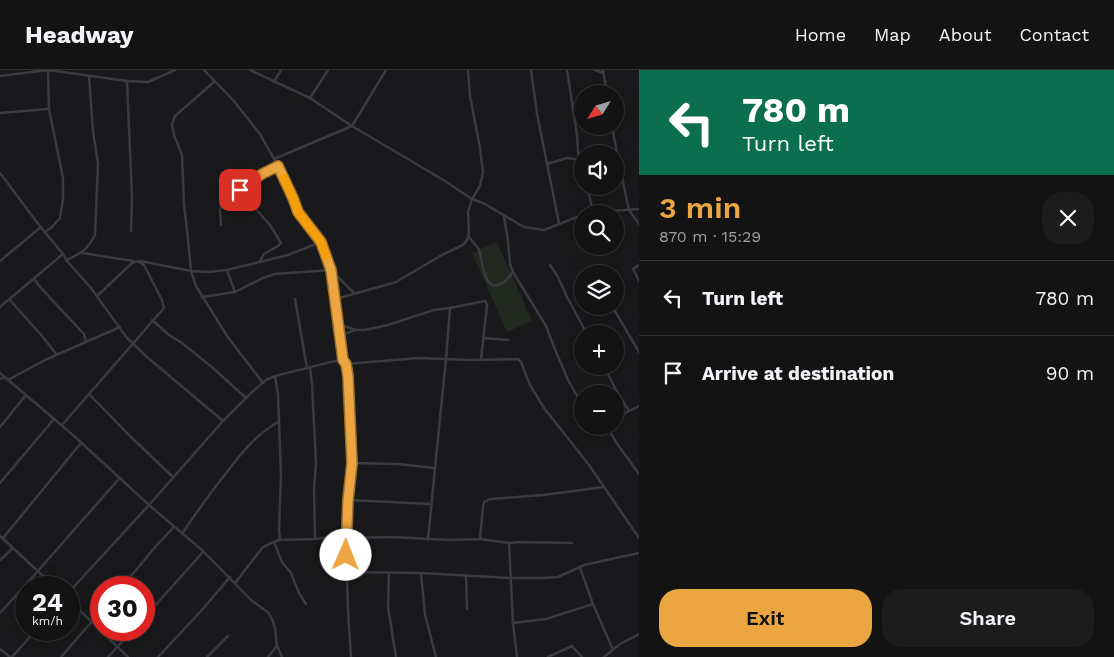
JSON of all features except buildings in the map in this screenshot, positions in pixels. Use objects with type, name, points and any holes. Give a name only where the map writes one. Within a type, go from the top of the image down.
[{"type":"street","points":[[0,76],[48,70],[127,82],[148,82],[175,70]]},
{"type":"street","points":[[45,232],[60,218],[63,199],[63,178],[49,109],[48,70]]},
{"type":"street","points":[[204,70],[260,134],[278,166],[298,212],[321,242],[331,270],[343,360],[346,364],[348,376],[352,463],[348,500],[346,572],[351,657]]},
{"type":"street","points":[[250,70],[310,98],[352,126],[472,199],[483,203],[524,227],[544,230],[574,218]]},
{"type":"street","points":[[274,82],[281,70]]},
{"type":"street","points":[[310,98],[328,70]]},
{"type":"street","points":[[274,159],[352,126],[386,70]]},
{"type":"street","points":[[335,299],[392,284],[463,245],[469,238],[468,212],[472,199],[480,186],[483,172],[470,96],[468,70]]},
{"type":"street","points":[[531,70],[537,114],[559,223]]},
{"type":"street","points":[[567,70],[579,145]]},
{"type":"street","points":[[595,70],[603,72],[605,85]]},
{"type":"street","points":[[67,260],[82,252],[95,235],[98,163],[93,131],[89,76]]},
{"type":"street","points":[[127,82],[131,231]]},
{"type":"street","points":[[215,82],[175,116],[172,124],[182,155],[184,204],[191,271],[196,286],[227,336],[263,383]]},
{"type":"street","points":[[0,113],[49,109]]},
{"type":"street","points":[[547,164],[567,158],[574,159]]},
{"type":"street","points":[[221,225],[220,209],[222,204],[262,174],[278,166]]},
{"type":"street","points":[[0,173],[97,296],[127,338],[223,421]]},
{"type":"street","points":[[624,184],[629,210],[639,224]]},
{"type":"street","points":[[253,206],[270,225],[281,243],[264,254],[260,261]]},
{"type":"street","points":[[624,211],[639,209]]},
{"type":"street","points":[[504,216],[510,264],[513,272],[546,326],[574,390]]},
{"type":"street","points":[[0,261],[41,227]]},
{"type":"street","points":[[469,238],[477,246],[482,259],[483,269],[492,286],[495,287],[505,282],[513,272]]},
{"type":"street","points":[[82,252],[134,262],[140,261],[191,271],[208,272],[227,270],[288,256],[321,242]]},
{"type":"street","points":[[0,307],[63,254]]},
{"type":"street","points":[[62,425],[164,308],[144,264],[140,261]]},
{"type":"street","points":[[97,296],[134,262]]},
{"type":"street","points":[[550,265],[583,325]]},
{"type":"street","points":[[639,265],[633,268],[639,281]]},
{"type":"street","points":[[227,270],[235,292]]},
{"type":"street","points":[[202,296],[235,292],[275,274],[331,270]]},
{"type":"street","points":[[331,270],[354,294]]},
{"type":"street","points":[[34,279],[84,334],[86,342]]},
{"type":"street","points":[[9,299],[57,355]]},
{"type":"street","points":[[295,299],[312,384],[316,463],[314,490],[315,539]]},
{"type":"street","points":[[338,324],[356,330],[365,330],[388,325],[434,310],[481,301],[486,302],[481,359]]},
{"type":"street","points":[[428,540],[450,308]]},
{"type":"street","points":[[617,315],[639,352]]},
{"type":"street","points":[[152,320],[169,336],[182,343],[213,368],[246,398]]},
{"type":"street","points":[[8,380],[57,355],[120,327]]},
{"type":"street","points":[[340,336],[356,330]]},
{"type":"street","points":[[484,338],[508,340]]},
{"type":"street","points":[[346,364],[419,358],[518,359],[530,385],[544,408],[588,465],[639,538]]},
{"type":"street","points":[[80,580],[223,421],[263,383],[275,376],[343,360]]},
{"type":"street","points":[[0,373],[82,442],[149,505],[203,551],[252,601],[268,612],[275,628],[276,646],[282,657]]},
{"type":"street","points":[[608,375],[630,411]]},
{"type":"street","points":[[275,376],[278,394],[281,475],[280,540]]},
{"type":"street","points":[[0,379],[5,377]]},
{"type":"street","points":[[89,394],[174,477]]},
{"type":"street","points":[[0,427],[26,395]]},
{"type":"street","points":[[624,414],[639,406]]},
{"type":"street","points":[[0,483],[54,419]]},
{"type":"street","points":[[182,534],[199,508],[244,450],[265,429],[278,422]]},
{"type":"street","points":[[612,435],[639,474]]},
{"type":"street","points":[[3,538],[82,442]]},
{"type":"street","points":[[352,463],[397,464],[435,468]]},
{"type":"street","points":[[0,613],[39,572],[80,521],[120,478]]},
{"type":"street","points":[[480,539],[484,502],[490,499],[543,495],[604,487]]},
{"type":"street","points":[[348,500],[431,504]]},
{"type":"street","points":[[131,576],[174,527]]},
{"type":"street","points":[[0,536],[43,576]]},
{"type":"street","points":[[235,583],[264,547],[280,540],[347,537],[428,540],[480,539],[509,543],[572,543]]},
{"type":"street","points":[[274,542],[282,562],[291,573],[306,604]]},
{"type":"street","points":[[509,543],[513,623],[517,657]]},
{"type":"street","points":[[0,560],[13,548]]},
{"type":"street","points":[[155,606],[203,551]]},
{"type":"street","points":[[346,572],[421,573],[512,578],[558,577],[580,567],[639,553]]},
{"type":"street","points":[[580,567],[593,604],[613,650]]},
{"type":"street","points":[[388,573],[388,606],[396,657]]},
{"type":"street","points":[[421,573],[425,615],[436,657]]},
{"type":"street","points":[[466,575],[467,609]]},
{"type":"street","points":[[158,657],[230,577]]},
{"type":"street","points":[[513,623],[546,619],[593,604]]},
{"type":"street","points":[[80,610],[90,619]]},
{"type":"street","points":[[61,657],[90,625]]},
{"type":"street","points":[[604,657],[620,644],[639,634]]},
{"type":"street","points":[[207,657],[228,636]]},
{"type":"street","points":[[0,649],[11,657],[26,641]]},
{"type":"street","points":[[111,641],[128,657]]},
{"type":"street","points":[[108,657],[123,641]]},
{"type":"street","points":[[268,657],[276,646]]},
{"type":"street","points":[[548,657],[572,646],[582,657]]},
{"type":"shaded area","points":[[497,242],[532,321],[507,332],[472,253]]},
{"type":"slow traffic","points":[[284,178],[298,212],[321,242],[326,256]]},
{"type":"route","points":[[240,190],[262,174],[278,166],[298,212],[321,242],[331,270],[343,360],[346,364],[348,376],[350,414],[352,463],[348,500],[346,555]]}]
